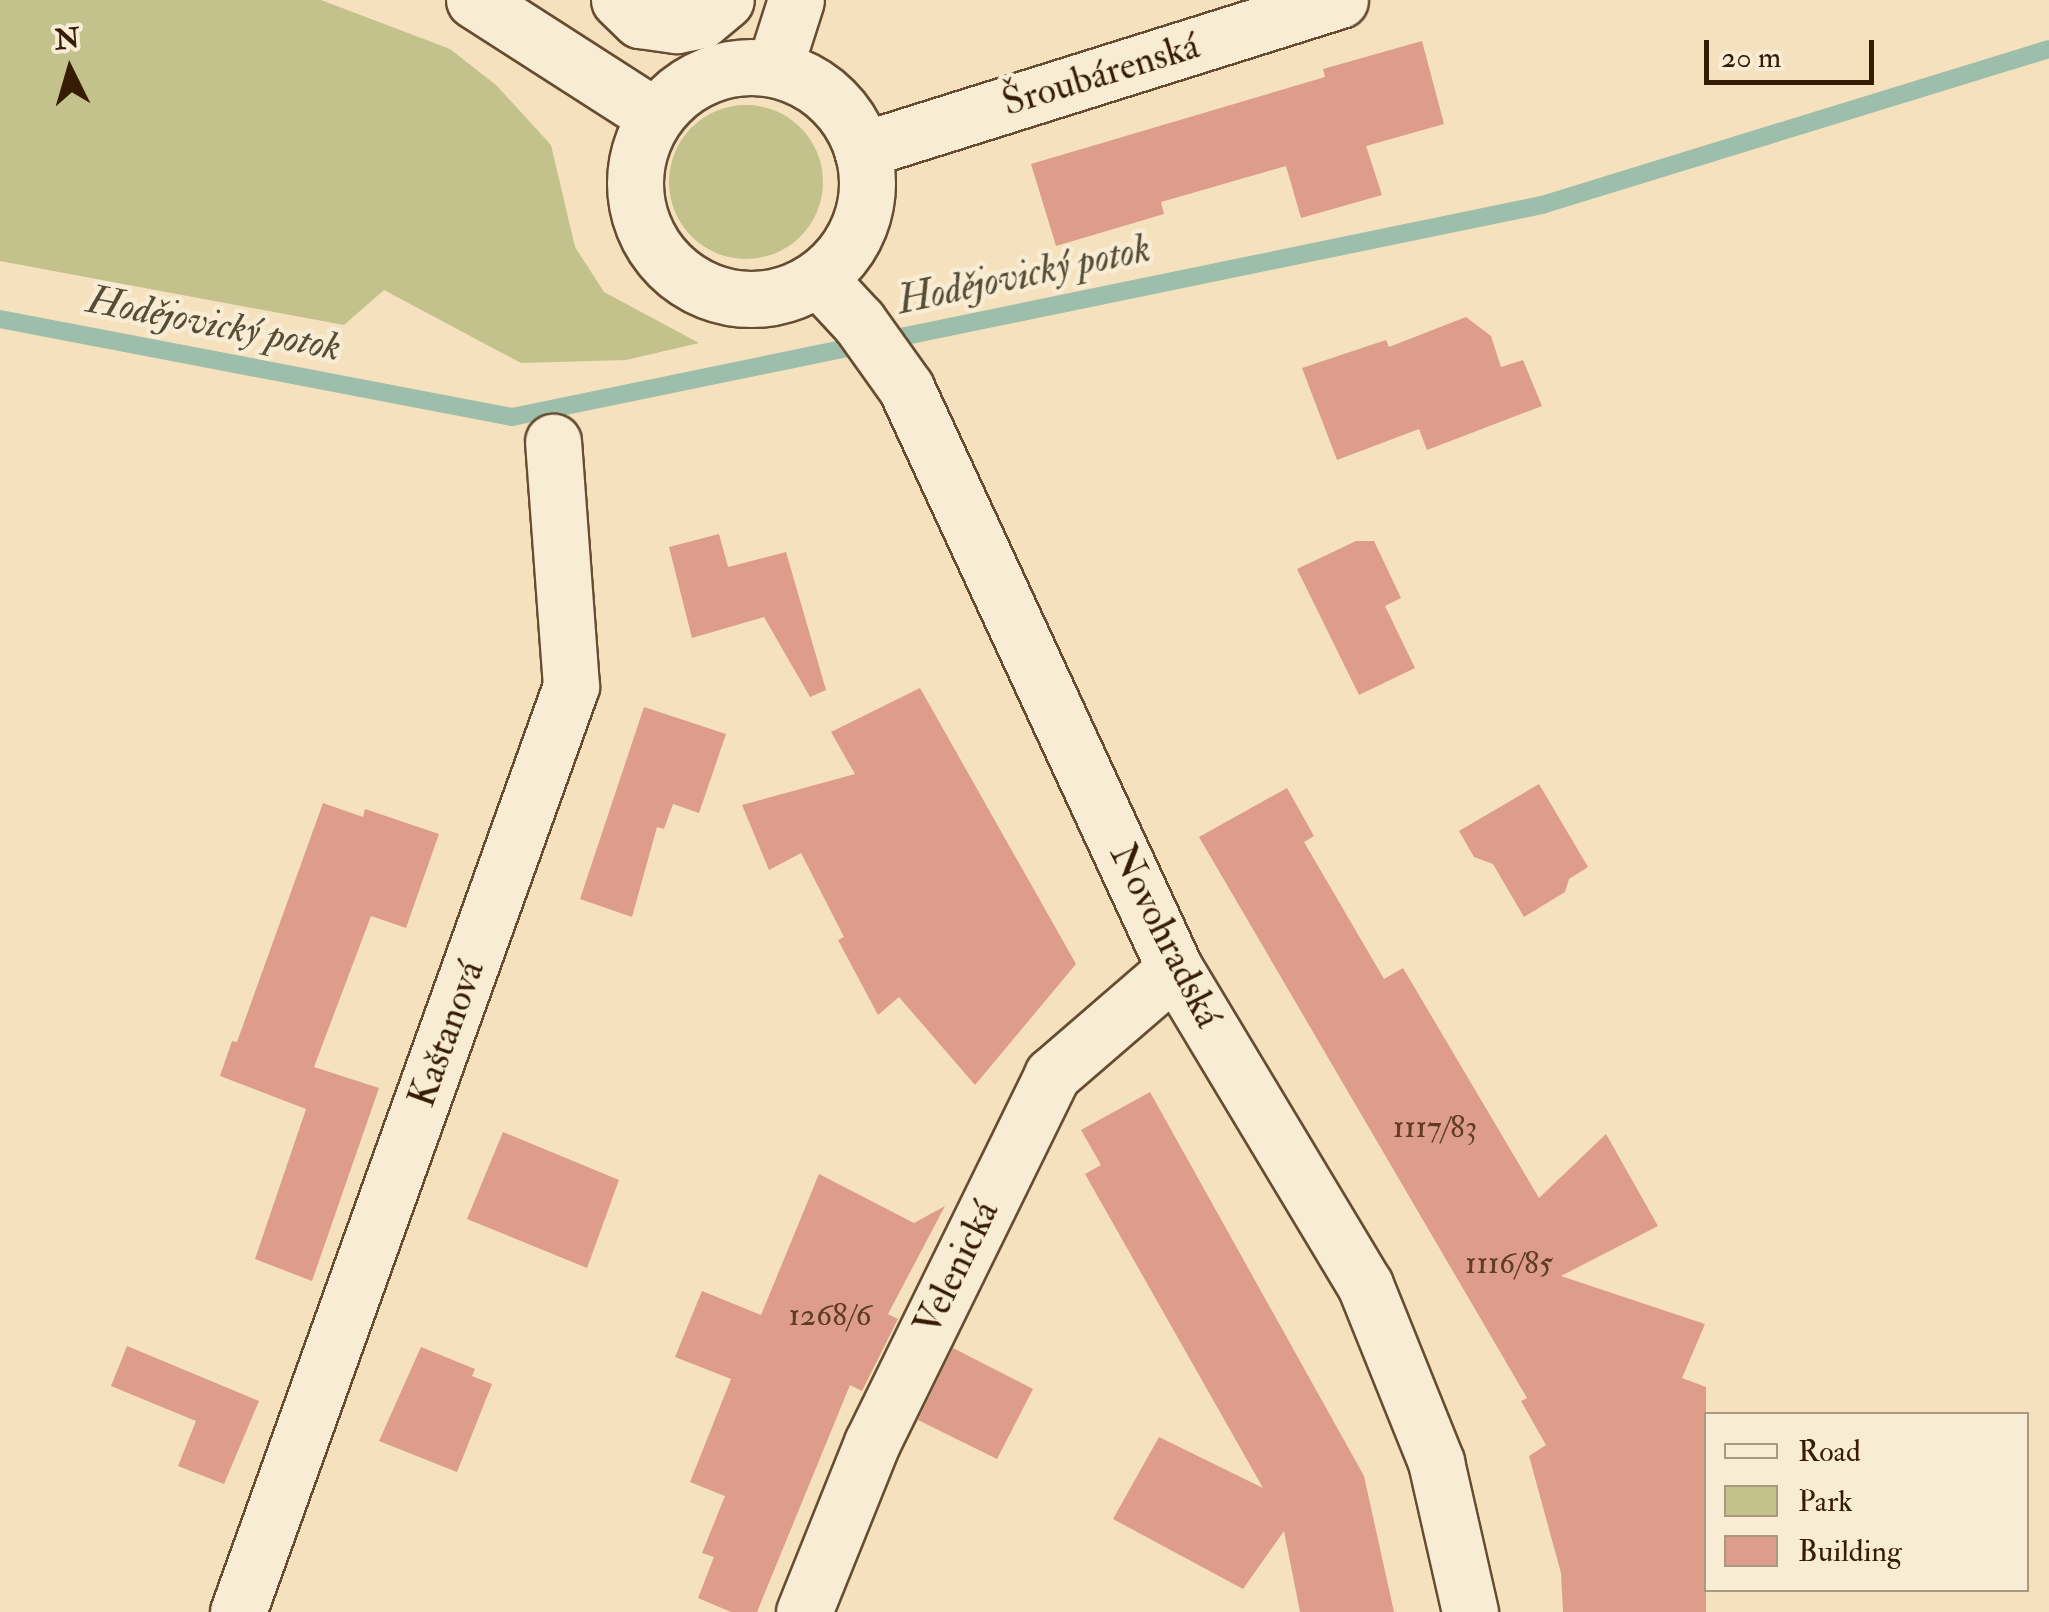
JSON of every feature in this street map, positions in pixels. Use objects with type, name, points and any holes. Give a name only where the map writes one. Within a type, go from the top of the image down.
[{"type":"street","points":[[474,0],[655,116]]},
{"type":"street","points":[[618,0],[640,20],[677,25],[702,20],[726,0]]},
{"type":"street","points":[[774,70],[796,0]]},
{"type":"street","name":"Šroubárenská","points":[[862,150],[1340,0]]},
{"type":"street","points":[[740,68],[774,70],[820,89],[853,126],[862,150],[866,197],[851,242],[818,278],[790,294],[758,300],[725,297],[694,286],[668,266],[648,240],[636,210],[634,177],[640,145],[655,116],[678,92],[708,75],[740,68]]},
{"type":"street","name":"Novohradská","points":[[818,278],[859,322],[906,388],[1174,969],[1365,1286],[1436,1462],[1470,1612]]},
{"type":"street","name":"Kaštanová","points":[[238,1612],[571,686],[554,442]]},
{"type":"street","name":"Velenická","points":[[804,1612],[872,1443],[1052,1075],[1174,969]]},
{"type":"green space","points":[[0,0],[321,0],[450,49],[496,85],[551,145],[575,247],[604,292],[699,343],[626,360],[521,363],[384,290],[344,325],[0,261]]},
{"type":"green space","points":[[746,105],[776,111],[801,127],[817,152],[823,182],[817,212],[801,237],[776,253],[746,259],[716,253],[691,237],[675,212],[669,182],[675,152],[691,127],[716,111]]},
{"type":"building","points":[[1422,41],[1444,124],[1366,146],[1382,195],[1301,218],[1286,166],[1161,202],[1164,214],[1056,246],[1031,164],[1325,77],[1323,69]]},
{"type":"building","points":[[1466,317],[1491,336],[1501,367],[1523,360],[1542,406],[1427,450],[1419,429],[1337,460],[1302,368],[1386,340],[1389,347]]},
{"type":"building","points":[[719,534],[728,567],[786,552],[826,690],[810,697],[764,617],[692,638],[669,547]]},
{"type":"building","points":[[1356,541],[1374,541],[1401,598],[1385,606],[1415,668],[1359,695],[1297,569]]},
{"type":"building","points":[[920,688],[1076,964],[975,1085],[899,997],[878,1015],[838,940],[844,937],[801,853],[769,870],[742,805],[855,774],[831,732]]},
{"type":"building","points":[[644,707],[726,734],[699,813],[673,804],[664,829],[657,827],[632,917],[580,899]]},
{"type":"building","points":[[1539,784],[1588,867],[1569,879],[1565,892],[1524,917],[1493,864],[1474,857],[1459,831]]},
{"type":"building","points":[[1287,788],[1314,836],[1304,842],[1384,979],[1403,968],[1539,1198],[1606,1134],[1658,1226],[1561,1276],[1705,1324],[1682,1378],[1706,1387],[1706,1612],[1563,1612],[1561,1573],[1529,1456],[1546,1445],[1521,1401],[1527,1398],[1199,837]]},
{"type":"building","points":[[323,803],[363,817],[365,809],[439,834],[406,928],[371,916],[314,1067],[379,1088],[312,1281],[255,1259],[306,1109],[220,1076],[232,1041],[237,1042]]},
{"type":"building","points":[[1150,1092],[1364,1476],[1394,1612],[1300,1612],[1284,1531],[1243,1589],[1113,1519],[1159,1437],[1263,1488],[1085,1174],[1101,1165],[1081,1130]]},
{"type":"building","points":[[503,1132],[619,1180],[587,1268],[467,1219]]},
{"type":"building","points":[[819,1174],[914,1223],[945,1206],[888,1314],[898,1319],[862,1391],[850,1385],[757,1612],[731,1612],[698,1598],[714,1557],[702,1553],[725,1496],[690,1482],[731,1379],[675,1357],[702,1291],[761,1315]]},
{"type":"building","points":[[127,1346],[259,1401],[224,1484],[178,1466],[196,1421],[111,1386]]},
{"type":"building","points":[[421,1347],[475,1369],[472,1376],[492,1384],[457,1472],[379,1441]]},
{"type":"building","points":[[953,1348],[1033,1389],[997,1459],[918,1420]]},
{"type":"waterway","name":"Hodějovický potok","points":[[0,319],[512,417],[1542,205],[2049,49]]}]
